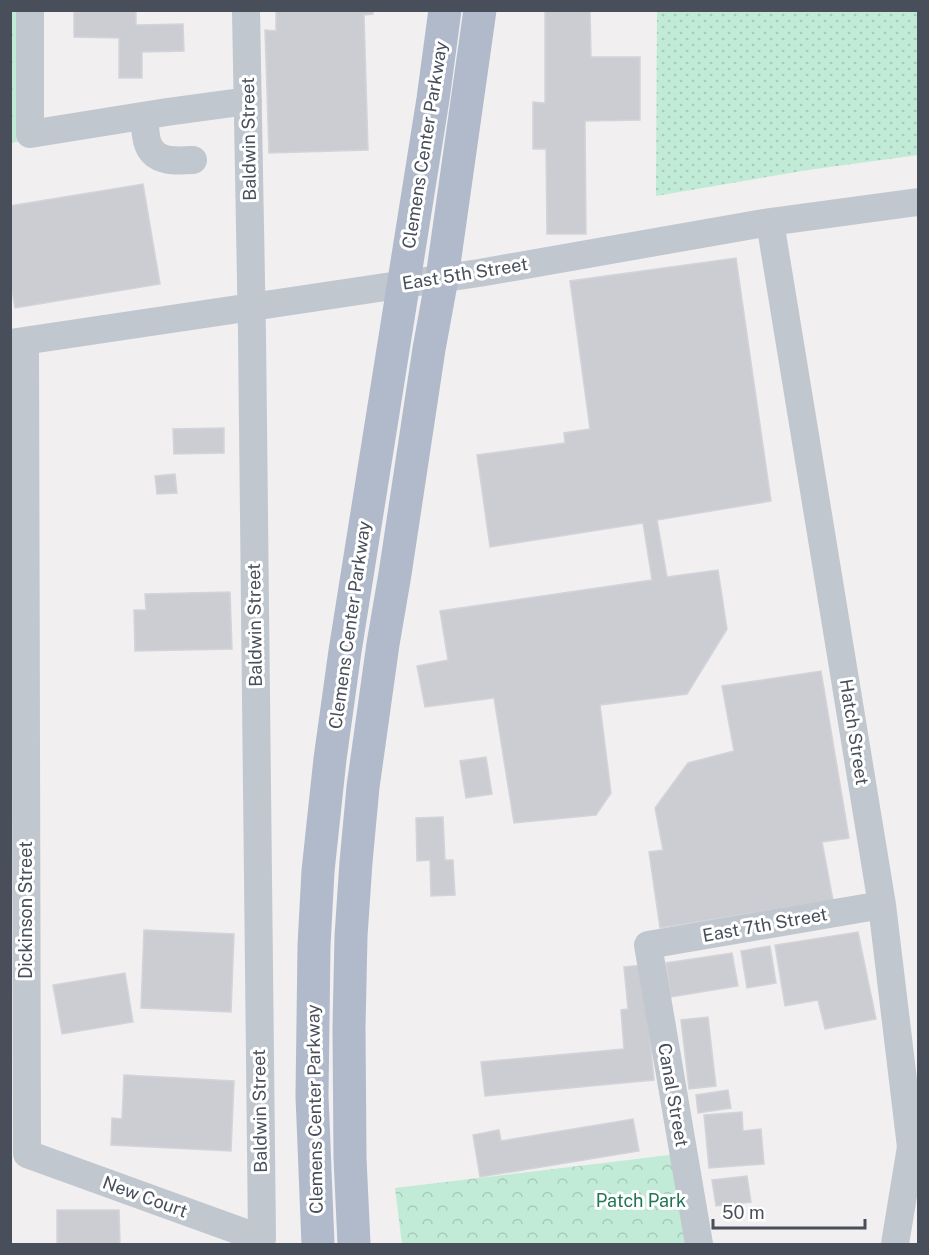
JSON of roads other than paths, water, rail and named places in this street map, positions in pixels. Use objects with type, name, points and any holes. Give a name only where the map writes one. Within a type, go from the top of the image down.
[{"type":"main road","name":"Clemens Center Parkway","points":[[318,1245],[312,1096],[314,946],[318,870],[345,651],[433,99],[444,10]]},
{"type":"main road","name":"Clemens Center Parkway","points":[[354,1245],[349,1070],[351,936],[363,786],[383,644],[442,278],[480,10]]},
{"type":"street","points":[[30,10],[30,134],[248,101]]},
{"type":"street","name":"Baldwin Street","points":[[246,10],[252,306],[262,1239]]},
{"type":"street","points":[[144,116],[147,143],[152,151],[162,159],[193,160]]},
{"type":"street","name":"East 5th Street","points":[[18,342],[442,278],[770,222],[918,202]]},
{"type":"street","name":"Hatch Street","points":[[770,222],[882,904],[911,1147],[895,1245]]},
{"type":"street","name":"Dickinson Street","points":[[18,342],[27,1154]]},
{"type":"street","name":"East 7th Street","points":[[648,945],[882,904]]},
{"type":"street","name":"Canal Street","points":[[648,945],[699,1245]]},
{"type":"street","name":"New Court","points":[[27,1154],[262,1239]]},
{"type":"park label","name":"Patch Park","points":[[641,1201]]}]
